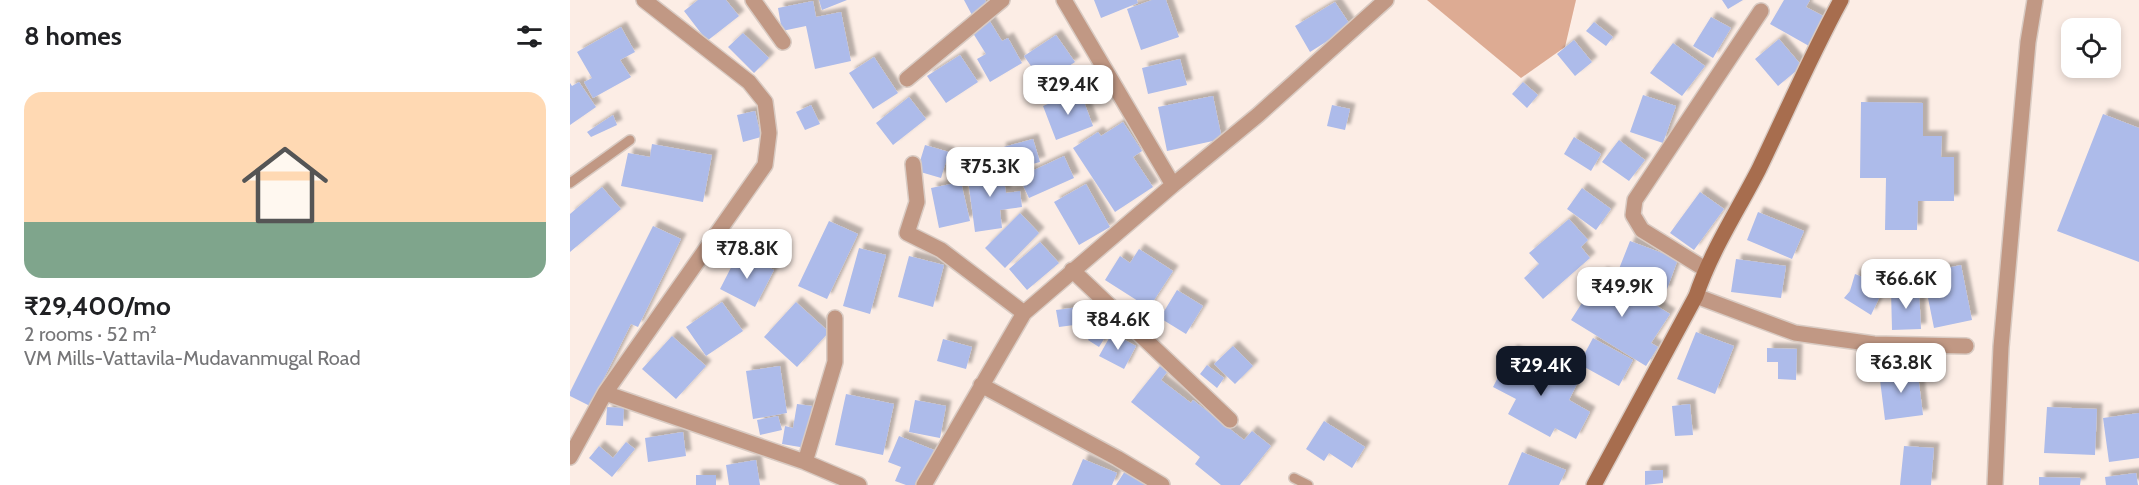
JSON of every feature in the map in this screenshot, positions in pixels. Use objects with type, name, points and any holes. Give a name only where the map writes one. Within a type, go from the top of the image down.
[{"type":"street","points":[[570,457],[605,393],[765,165],[769,133],[765,102],[749,82],[644,0]]},
{"type":"street","points":[[753,0],[783,42]]},
{"type":"street","points":[[908,79],[1002,0]]},
{"type":"street","points":[[1064,0],[1173,185]]},
{"type":"street","points":[[924,485],[1024,313],[1072,270],[1258,116],[1386,0]]},
{"type":"street","points":[[1594,485],[1696,296],[1705,269],[1758,170],[1815,49],[1841,0]]},
{"type":"street","points":[[1995,485],[2001,347],[2028,42],[2036,0]]},
{"type":"street","points":[[1705,269],[1642,230],[1633,215],[1635,200],[1761,11]]},
{"type":"street","points":[[913,164],[917,202],[908,233],[941,249],[1024,313]]},
{"type":"street","points":[[1072,270],[1230,420]]},
{"type":"street","points":[[1696,296],[1795,333],[1874,344],[1966,346]]},
{"type":"street","points":[[806,462],[836,362],[835,318]]},
{"type":"street","points":[[981,385],[1117,458],[1162,485]]},
{"type":"street","points":[[605,393],[806,462],[859,485]]},
{"type":"lane","points":[[570,183],[630,140]]},
{"type":"lane","points":[[1294,478],[1308,485]]},
{"type":"shaded area","points":[[1427,0],[1576,0],[1565,47],[1521,78]]},
{"type":"building","points":[[698,0],[726,0],[739,16],[707,41],[684,11]]},
{"type":"building","points":[[819,0],[847,0],[822,10]]},
{"type":"building","points":[[964,0],[985,0],[989,8],[973,17]]},
{"type":"building","points":[[1094,0],[1137,0],[1138,3],[1101,18]]},
{"type":"building","points":[[1152,0],[1166,0],[1179,37],[1141,50],[1127,9]]},
{"type":"building","points":[[1722,0],[1743,0],[1728,9]]},
{"type":"building","points":[[1784,0],[1810,0],[1806,7],[1825,17],[1809,46],[1770,24]]},
{"type":"building","points":[[813,1],[816,17],[841,12],[851,61],[815,69],[806,26],[782,31],[778,8]]},
{"type":"building","points":[[1335,2],[1351,26],[1310,52],[1295,26]]},
{"type":"building","points":[[1711,17],[1731,28],[1713,58],[1693,46]]},
{"type":"building","points":[[989,20],[1002,41],[1008,38],[1022,63],[990,82],[977,59],[986,54],[971,30]]},
{"type":"building","points":[[1594,22],[1613,37],[1606,46],[1586,31]]},
{"type":"building","points":[[621,27],[635,52],[620,60],[631,77],[593,98],[584,82],[592,78],[577,52]]},
{"type":"building","points":[[743,33],[769,58],[754,73],[728,47]]},
{"type":"building","points":[[1056,35],[1075,62],[1043,83],[1024,56]]},
{"type":"building","points":[[1779,39],[1802,66],[1778,86],[1755,59]]},
{"type":"building","points":[[1574,40],[1592,62],[1575,76],[1557,54]]},
{"type":"building","points":[[1673,43],[1705,66],[1682,96],[1650,73]]},
{"type":"building","points":[[960,55],[978,82],[946,103],[927,76]]},
{"type":"building","points":[[874,57],[898,93],[873,109],[849,73]]},
{"type":"building","points":[[1180,59],[1187,85],[1148,94],[1142,68]]},
{"type":"building","points":[[579,82],[596,107],[570,125],[570,83],[572,86]]},
{"type":"building","points":[[1523,82],[1538,95],[1527,108],[1512,94]]},
{"type":"building","points":[[1080,91],[1093,126],[1056,140],[1043,106]]},
{"type":"building","points":[[1643,95],[1676,106],[1663,143],[1630,132]]},
{"type":"building","points":[[1213,96],[1222,139],[1167,151],[1158,107]]},
{"type":"building","points":[[909,97],[926,119],[893,145],[876,123]]},
{"type":"building","points":[[1861,102],[1923,103],[1923,136],[1942,136],[1941,157],[1954,157],[1954,201],[1918,201],[1917,230],[1885,230],[1886,178],[1860,178]]},
{"type":"building","points":[[811,105],[820,124],[805,130],[796,112]]},
{"type":"building","points":[[1332,105],[1350,109],[1345,130],[1327,126]]},
{"type":"building","points":[[755,111],[761,137],[743,142],[737,115]]},
{"type":"building","points":[[2103,114],[2139,128],[2139,262],[2057,231]]},
{"type":"building","points":[[613,115],[617,125],[591,137],[587,132]]},
{"type":"building","points":[[1123,122],[1142,151],[1133,157],[1153,187],[1115,212],[1073,148],[1098,132],[1101,136]]},
{"type":"building","points":[[1574,137],[1601,154],[1591,171],[1564,154]]},
{"type":"building","points":[[1033,139],[1040,162],[1007,171],[1000,148]]},
{"type":"building","points":[[1619,140],[1645,160],[1629,181],[1602,162]]},
{"type":"building","points":[[652,144],[712,155],[703,202],[621,186],[628,153],[650,157]]},
{"type":"building","points":[[925,145],[949,152],[941,178],[917,171]]},
{"type":"building","points":[[1064,156],[1074,178],[1029,198],[1019,177]]},
{"type":"building","points":[[1002,167],[1006,193],[1020,191],[1022,207],[1000,210],[1002,228],[975,232],[967,172]]},
{"type":"building","points":[[961,182],[970,221],[939,228],[931,188]]},
{"type":"building","points":[[1086,184],[1110,227],[1079,245],[1054,202]]},
{"type":"building","points":[[602,187],[621,209],[570,252],[570,214]]},
{"type":"building","points":[[1582,188],[1611,209],[1596,230],[1567,209]]},
{"type":"building","points":[[1700,192],[1724,209],[1694,250],[1670,233]]},
{"type":"building","points":[[1758,212],[1804,231],[1792,259],[1747,240]]},
{"type":"building","points":[[1020,213],[1039,233],[1005,268],[985,248]]},
{"type":"building","points":[[1569,219],[1588,240],[1581,247],[1590,258],[1543,299],[1524,278],[1539,264],[1529,253]]},
{"type":"building","points":[[829,221],[858,234],[827,299],[798,286]]},
{"type":"building","points":[[653,226],[681,239],[638,327],[631,324],[590,406],[570,396],[570,392]]},
{"type":"building","points":[[1630,241],[1678,259],[1666,292],[1617,274]]},
{"type":"building","points":[[1040,242],[1059,263],[1027,290],[1009,269]]},
{"type":"building","points":[[859,248],[886,255],[870,314],[843,306]]},
{"type":"building","points":[[1139,249],[1173,271],[1149,308],[1105,280],[1120,256],[1130,263]]},
{"type":"building","points":[[739,252],[774,270],[755,307],[720,289]]},
{"type":"building","points":[[909,256],[944,265],[933,307],[898,297]]},
{"type":"building","points":[[1736,259],[1786,266],[1781,298],[1731,292]]},
{"type":"building","points":[[1961,265],[1972,320],[1934,328],[1923,273]]},
{"type":"building","points":[[1602,272],[1670,314],[1651,343],[1658,347],[1646,366],[1571,320]]},
{"type":"building","points":[[1855,274],[1885,286],[1871,315],[1844,298],[1850,291]]},
{"type":"building","points":[[1919,289],[1921,329],[1892,330],[1891,290]]},
{"type":"building","points":[[1177,290],[1203,306],[1186,334],[1160,318]]},
{"type":"building","points":[[722,302],[743,331],[706,356],[686,327]]},
{"type":"building","points":[[796,302],[829,332],[797,367],[764,337]]},
{"type":"building","points":[[1087,306],[1089,323],[1059,327],[1056,310]]},
{"type":"building","points":[[1098,325],[1109,331],[1099,347],[1088,340]]},
{"type":"building","points":[[1696,332],[1734,346],[1715,394],[1677,379]]},
{"type":"building","points":[[1112,333],[1136,346],[1124,369],[1099,356]]},
{"type":"building","points":[[672,336],[706,366],[676,399],[642,369]]},
{"type":"building","points":[[1593,338],[1633,360],[1619,386],[1579,364]]},
{"type":"building","points":[[943,339],[972,347],[966,369],[937,361]]},
{"type":"building","points":[[1233,346],[1253,366],[1235,384],[1214,364]]},
{"type":"building","points":[[1767,348],[1797,349],[1796,380],[1778,379],[1778,362],[1767,362]]},
{"type":"building","points":[[1512,350],[1577,384],[1569,400],[1590,412],[1576,439],[1555,428],[1550,437],[1508,414],[1516,399],[1493,387]]},
{"type":"building","points":[[1207,365],[1224,378],[1217,388],[1200,374]]},
{"type":"building","points":[[780,366],[787,413],[753,419],[746,371]]},
{"type":"building","points":[[1160,366],[1167,372],[1161,380],[1191,403],[1193,400],[1244,440],[1252,431],[1271,446],[1240,485],[1221,485],[1195,464],[1200,457],[1131,402]]},
{"type":"building","points":[[1917,367],[1923,415],[1885,420],[1879,372]]},
{"type":"building","points":[[846,394],[894,404],[883,455],[835,445]]},
{"type":"building","points":[[915,400],[946,406],[940,438],[909,432]]},
{"type":"building","points":[[797,404],[812,406],[806,448],[782,444],[785,426],[793,428]]},
{"type":"building","points":[[1690,404],[1693,435],[1675,436],[1672,406]]},
{"type":"building","points":[[607,407],[624,408],[623,426],[606,425]]},
{"type":"building","points":[[2047,407],[2097,409],[2095,455],[2044,453]]},
{"type":"building","points":[[2139,413],[2139,458],[2109,462],[2103,418]]},
{"type":"building","points":[[778,416],[782,430],[760,435],[757,420]]},
{"type":"building","points":[[1324,421],[1365,447],[1352,468],[1329,453],[1324,461],[1306,449]]},
{"type":"building","points":[[683,432],[686,456],[648,462],[645,438]]},
{"type":"building","points":[[899,436],[934,450],[920,485],[906,485],[895,481],[901,467],[888,462]]},
{"type":"building","points":[[626,442],[635,449],[612,477],[589,458],[599,446],[613,458]]},
{"type":"building","points":[[1904,446],[1934,448],[1931,485],[1900,485]]},
{"type":"building","points":[[1522,452],[1566,470],[1559,485],[1508,485]]},
{"type":"building","points":[[1083,459],[1117,473],[1112,485],[1072,485]]},
{"type":"building","points":[[756,460],[760,485],[729,485],[726,465]]},
{"type":"building","points":[[1663,470],[1663,483],[1645,485],[1645,471]]},
{"type":"building","points":[[1125,471],[1147,485],[1116,485]]},
{"type":"building","points":[[2136,473],[2138,485],[2106,485],[2105,477]]},
{"type":"building","points":[[696,475],[716,475],[716,485],[696,485]]},
{"type":"building","points":[[2039,477],[2081,478],[2080,485],[2039,485]]}]
